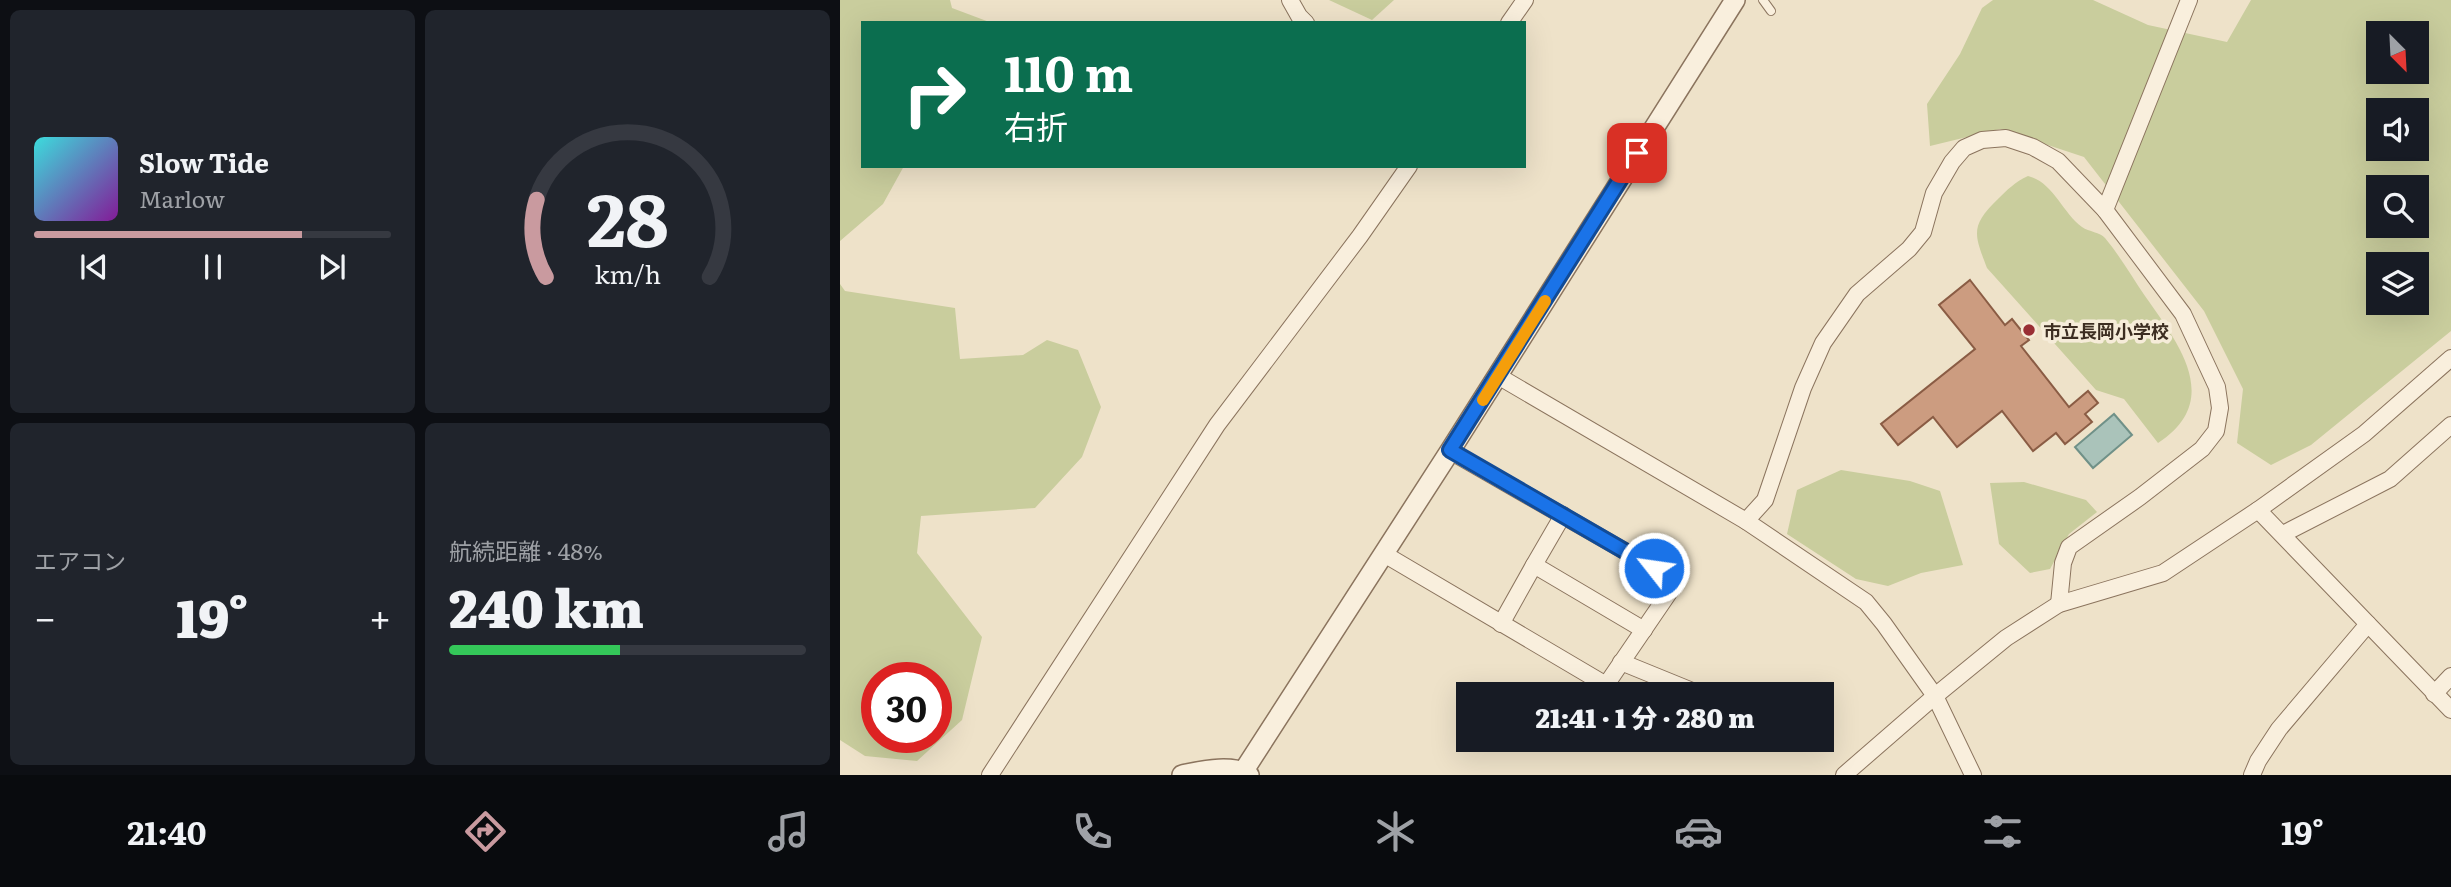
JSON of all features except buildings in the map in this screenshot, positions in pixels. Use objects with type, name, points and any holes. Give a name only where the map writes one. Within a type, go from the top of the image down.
[{"type":"street","points":[[1290,0],[1304,21]]},
{"type":"street","points":[[1510,21],[1525,0]]},
{"type":"street","points":[[1182,775],[1208,770],[1244,774],[1735,0]]},
{"type":"street","points":[[2105,210],[2189,0]]},
{"type":"street","points":[[1746,521],[1765,500],[1803,388],[1823,343],[1857,295],[1909,249],[1923,232],[1934,193],[1952,162],[1964,148],[1982,140],[2006,138],[2033,146],[2058,161],[2105,210],[2183,314],[2217,387],[2220,408],[2216,431],[2202,449],[2069,547],[2063,563],[2059,604]]},
{"type":"street","points":[[990,775],[1217,425],[1360,236],[1408,168]]},
{"type":"street","points":[[1844,775],[2006,638],[2059,604],[2163,573],[2258,510],[2364,434],[2451,358]]},
{"type":"street","points":[[1498,376],[1746,521],[1866,602],[1935,696],[1973,775]]},
{"type":"street","points":[[2283,534],[2390,479],[2451,425]]},
{"type":"street","points":[[1384,554],[1606,685],[1677,581],[1450,450]]},
{"type":"street","points":[[2258,510],[2451,709]]},
{"type":"street","points":[[1501,624],[1563,515]]},
{"type":"street","points":[[1534,565],[1644,630]]},
{"type":"street","points":[[2252,775],[2279,729],[2368,624]]},
{"type":"street","points":[[1621,662],[1670,682]]},
{"type":"street","points":[[2434,694],[2451,676]]},
{"type":"lane","points":[[1763,0],[1771,11]]},
{"type":"green space","points":[[840,0],[950,0],[952,8],[987,21],[861,21],[861,168],[903,168],[883,204],[840,241]]},
{"type":"green space","points":[[1329,0],[1394,0],[1372,20]]},
{"type":"green space","points":[[1993,0],[2093,0],[2148,25],[2227,42],[2251,0],[2451,0],[2451,331],[2311,445],[2271,465],[2237,443],[2243,389],[2204,311],[2084,157],[2000,129],[1930,146],[1927,104],[1960,54],[1982,8]]},
{"type":"green space","points":[[2028,176],[2044,184],[2082,227],[2105,238],[2181,352],[2189,371],[2192,390],[2188,408],[2178,426],[2158,443],[2124,399],[2096,390],[1987,268],[1977,238],[1979,224],[1989,208],[2005,192]]},
{"type":"green space","points":[[840,284],[845,291],[955,308],[960,359],[1023,355],[1047,340],[1078,350],[1101,407],[1082,457],[1035,508],[921,516],[917,553],[982,637],[962,720],[952,729],[952,662],[861,662],[861,753],[926,753],[917,761],[865,756],[840,740]]},
{"type":"green space","points":[[1841,470],[1910,481],[1940,491],[1963,565],[1921,573],[1888,586],[1856,579],[1787,534],[1797,490]]},
{"type":"green space","points":[[2024,482],[2086,500],[2097,512],[2069,534],[2050,569],[2030,573],[1999,544],[1990,483]]},
{"type":"water","points":[[2114,414],[2132,435],[2093,468],[2075,447]]},
{"type":"slow traffic","points":[[1483,400],[1545,301]]},
{"type":"place","name":"市立長岡小学校","points":[[2029,330]]},
{"type":"route","points":[[1637,153],[1450,450],[1654,568]]}]
